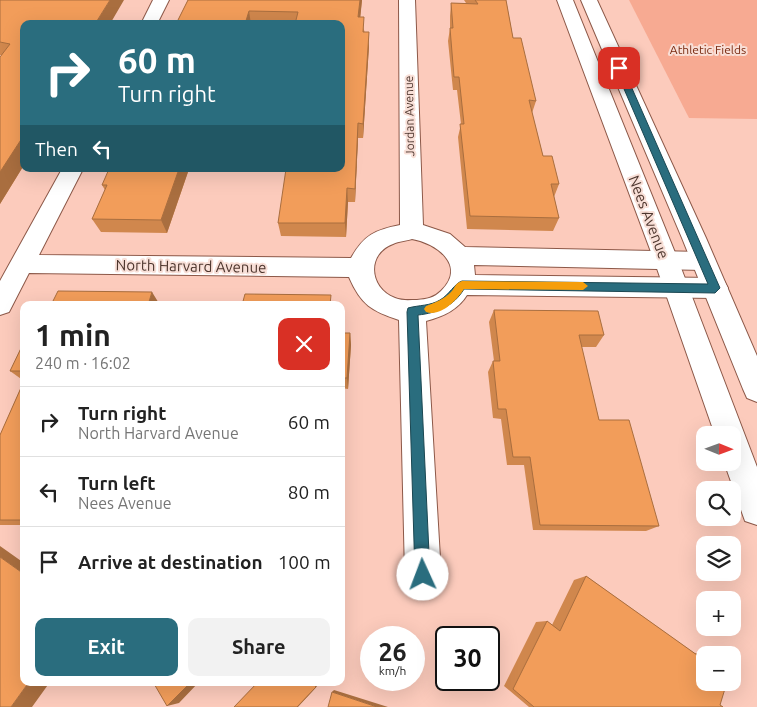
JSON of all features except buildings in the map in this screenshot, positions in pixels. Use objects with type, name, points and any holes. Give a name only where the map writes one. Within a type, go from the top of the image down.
[{"type":"street","points":[[151,20],[161,0]]},
{"type":"street","name":"Jordan Avenue","points":[[407,0],[412,231]]},
{"type":"street","name":"Nees Avenue","points":[[565,0],[666,260],[727,426]]},
{"type":"street","name":"Nees Avenue","points":[[589,0],[757,389]]},
{"type":"street","points":[[0,304],[70,172]]},
{"type":"street","points":[[412,231],[426,233],[440,239],[451,246],[459,256],[464,275],[462,285],[454,296],[443,304],[428,310],[412,312],[398,310],[374,298],[363,283],[360,268],[362,258],[368,248],[376,241],[393,234],[412,231]]},
{"type":"street","points":[[459,256],[703,261]]},
{"type":"street","name":"North Harvard Avenue","points":[[22,264],[360,268]]},
{"type":"street","points":[[462,285],[715,288]]},
{"type":"street","points":[[412,312],[423,575]]},
{"type":"street","points":[[741,466],[757,508]]},
{"type":"green space","name":"Athletic Fields","points":[[629,0],[757,0],[757,119],[689,118]]},
{"type":"slow traffic","points":[[430,309],[443,304],[454,296],[462,285],[583,286]]},
{"type":"route","points":[[423,575],[412,312],[428,310],[443,304],[454,296],[462,285],[715,288],[619,68]]}]
